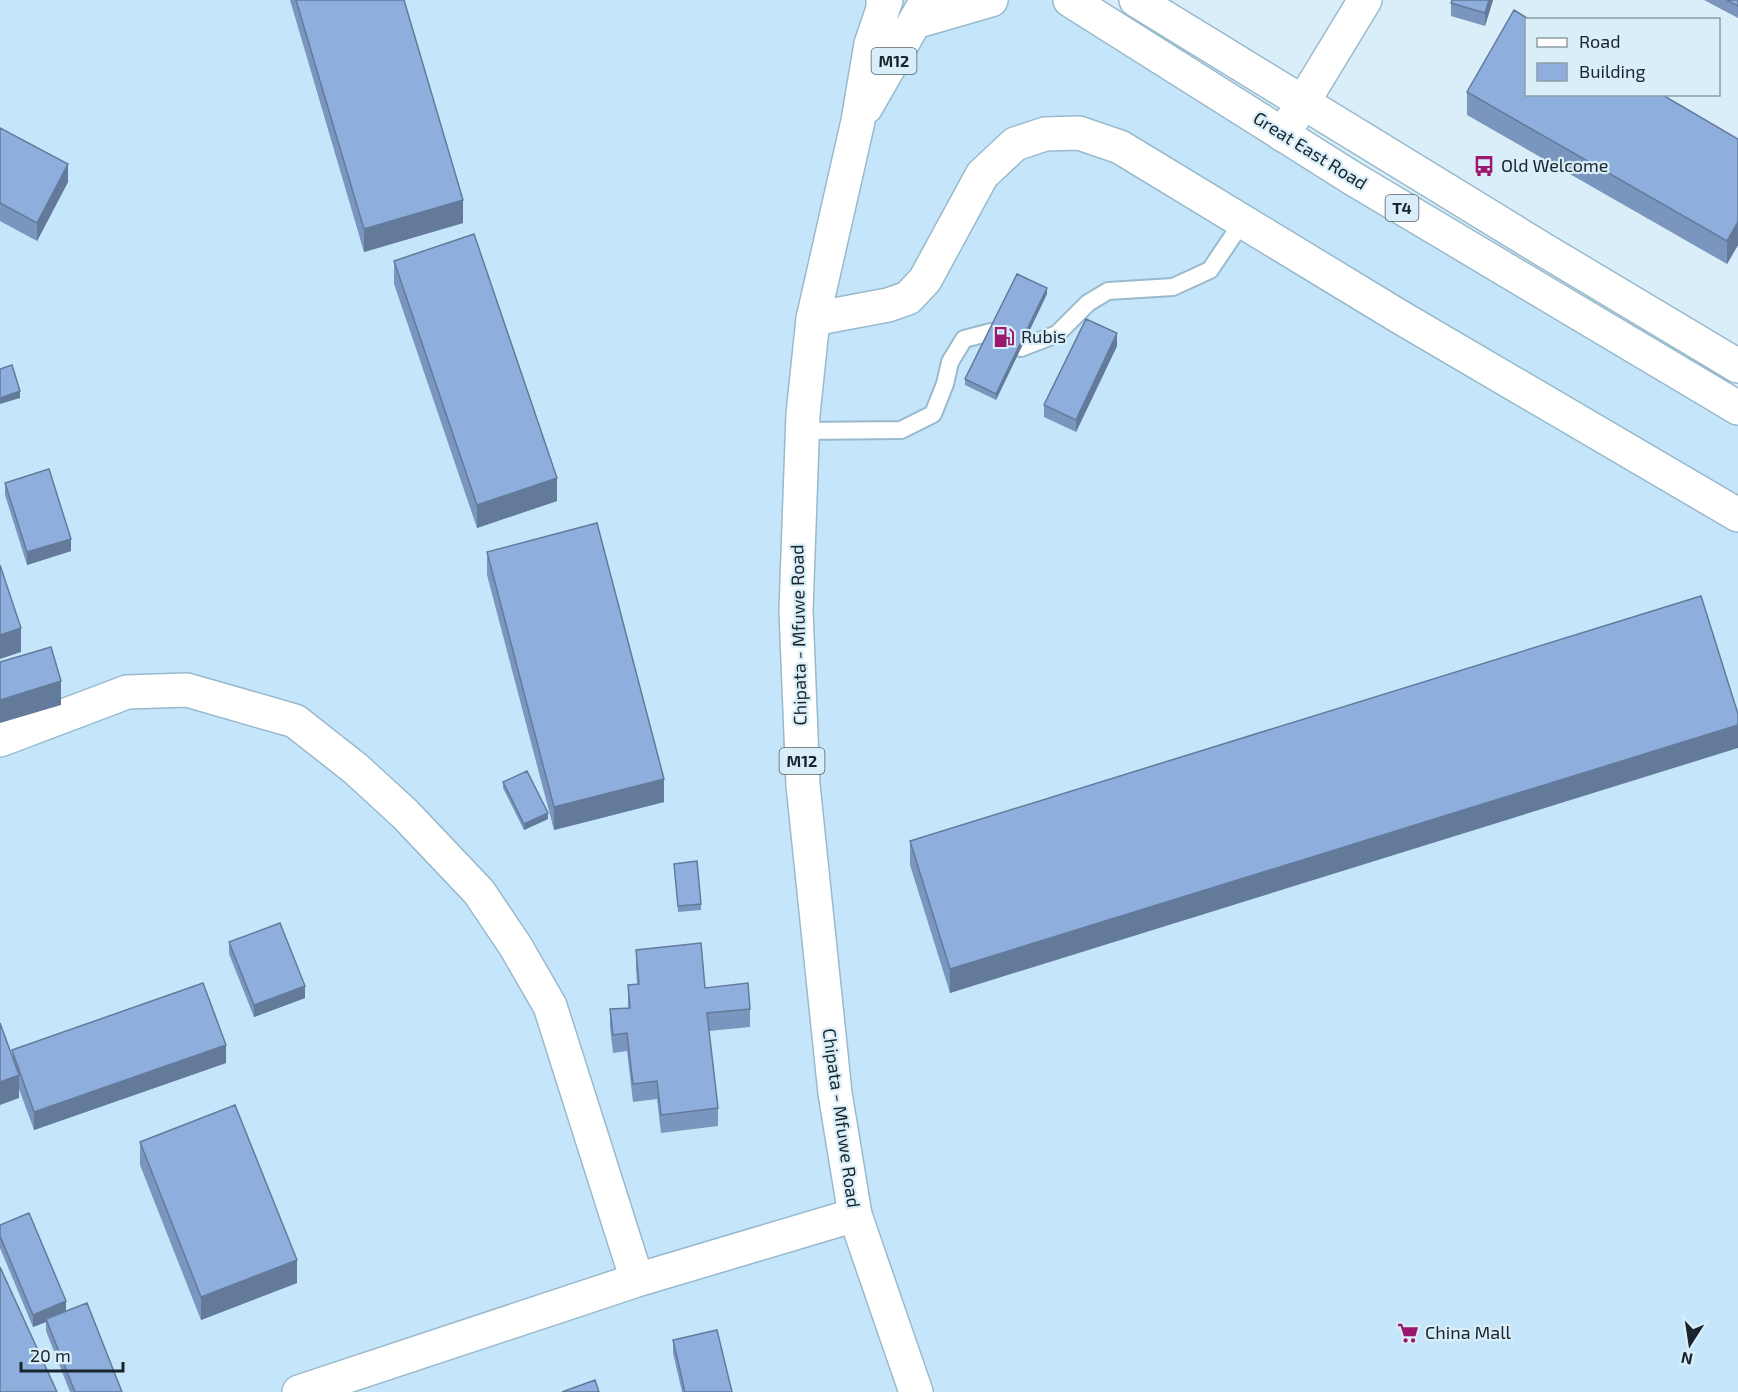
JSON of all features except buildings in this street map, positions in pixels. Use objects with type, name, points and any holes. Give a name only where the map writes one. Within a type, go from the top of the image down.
[{"type":"main road","points":[[921,11],[991,0]]},
{"type":"main road","name":"Great East Road","points":[[1070,0],[1352,178],[1738,408]]},
{"type":"main road","name":"Great East Road","points":[[1136,0],[1738,366]]},
{"type":"main road","points":[[1282,135],[1365,0]]},
{"type":"main road","name":"M12","points":[[858,121],[871,44],[884,2]]},
{"type":"main road","name":"M12","points":[[858,121],[921,11]]},
{"type":"main road","name":"Chipata - Mfuwe Road","points":[[858,121],[813,319],[802,430],[796,610],[803,785],[835,1094],[855,1215],[916,1392]]},
{"type":"main road","points":[[813,319],[888,305],[908,298],[925,280],[982,175],[1015,144],[1045,134],[1079,133],[1120,147],[1400,316],[1738,515]]},
{"type":"main road","points":[[0,740],[127,692],[187,690],[295,721],[356,769],[405,814],[479,892],[516,947],[550,1006],[637,1280]]},
{"type":"main road","points":[[299,1392],[637,1280],[855,1215]]},
{"type":"lane","points":[[802,430],[901,430],[923,420],[933,414],[945,384],[950,362],[964,339],[991,332],[1021,348],[1057,334],[1088,303],[1108,291],[1173,287],[1210,270],[1243,221]]},
{"type":"shaded area","points":[[0,0],[1081,0],[1738,404],[1738,1392],[0,1392]]},
{"type":"place","name":"Old Welcome","points":[[1484,166]]},
{"type":"place","name":"Rubis","points":[[1004,337]]},
{"type":"place","name":"China Mall","points":[[1408,1333]]}]
